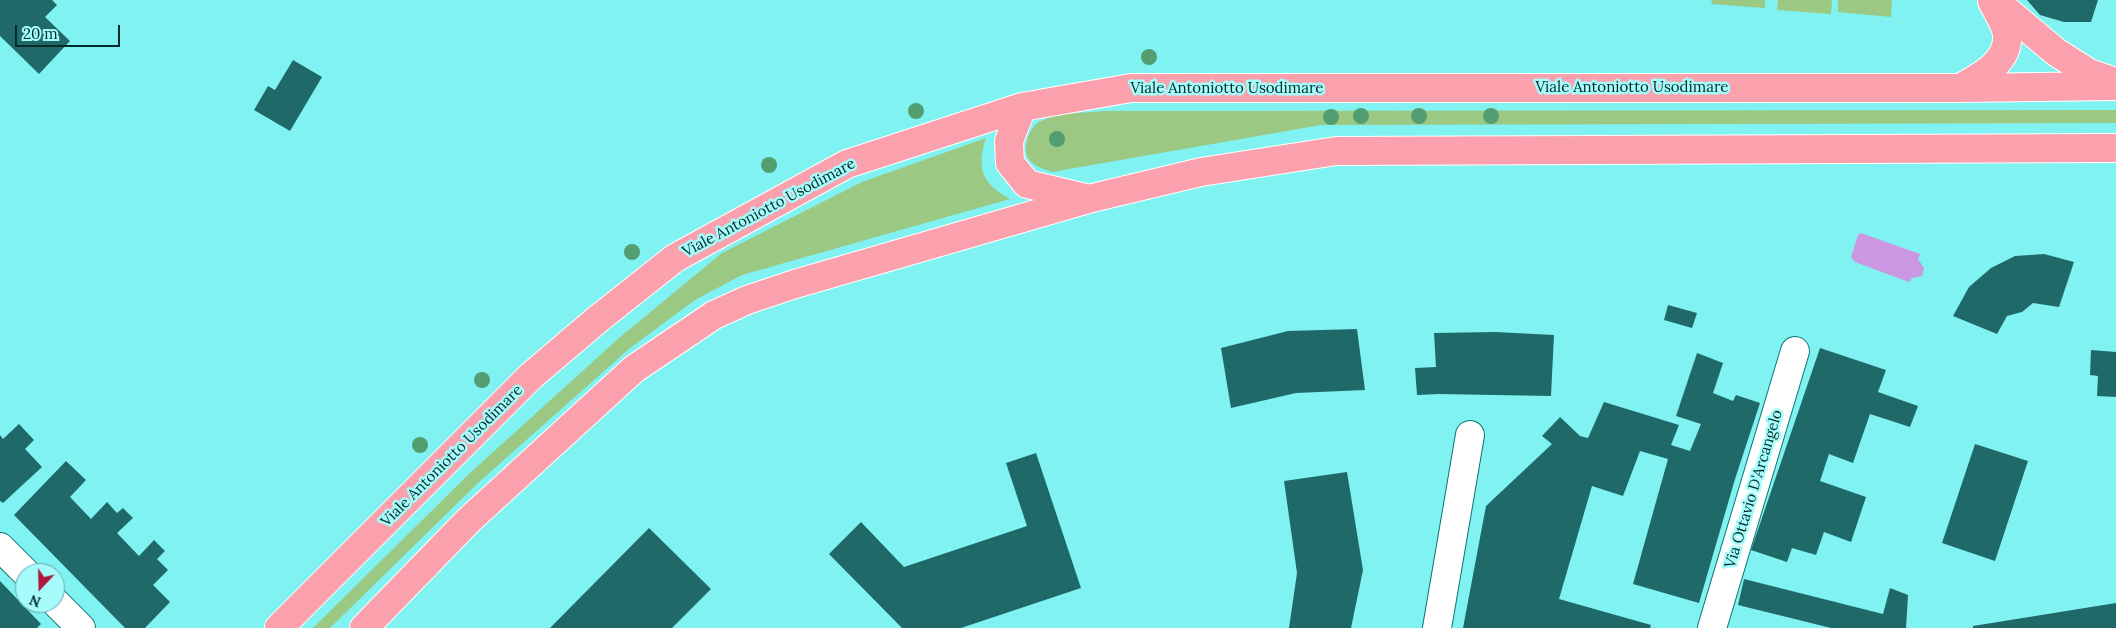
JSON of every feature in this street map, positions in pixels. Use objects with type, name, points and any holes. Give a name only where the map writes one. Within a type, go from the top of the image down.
[{"type":"main road","points":[[1993,0],[2056,52],[2089,73],[2116,84]]},
{"type":"main road","points":[[1959,88],[1983,76],[1993,67],[2002,55],[2006,45],[2007,35],[2004,24],[1993,0]]},
{"type":"main road","name":"Viale Antoniotto Usodimare","points":[[279,628],[531,376],[598,319],[675,258],[847,164],[1022,107],[1131,88],[1959,88],[2116,84]]},
{"type":"main road","points":[[1022,107],[1009,141],[1010,163],[1027,184],[1088,199]]},
{"type":"main road","points":[[364,628],[469,520],[634,369],[714,315],[747,300],[795,284],[1088,199],[1202,172],[1336,151],[2116,148]]},
{"type":"street","name":"Via Ottavio D'Arcangelo","points":[[1712,628],[1795,351]]},
{"type":"street","points":[[1437,628],[1470,435]]},
{"type":"street","points":[[0,547],[16,563]]},
{"type":"street","points":[[65,612],[81,628]]},
{"type":"green space","points":[[1712,0],[1765,0],[1765,8],[1711,4]]},
{"type":"green space","points":[[1778,0],[1832,0],[1831,14],[1777,10]]},
{"type":"green space","points":[[1838,0],[1892,0],[1891,17],[1838,12]]},
{"type":"green space","points":[[2116,110],[2116,123],[1321,125],[1052,172],[1030,161],[1026,153],[1030,132],[1041,121],[1064,114],[1103,111]]},
{"type":"green space","points":[[986,138],[982,158],[984,174],[987,181],[993,187],[1010,199],[742,275],[695,300],[630,348],[479,482],[330,628],[313,628],[469,474],[619,338],[722,253],[862,182]]},
{"type":"shaded area","points":[[1861,233],[1920,254],[1918,259],[1924,268],[1922,276],[1912,278],[1909,282],[1855,262],[1851,257],[1858,235]]},
{"type":"building","points":[[0,0],[52,0],[57,5],[45,17],[70,41],[39,74],[0,36]]},
{"type":"building","points":[[2027,0],[2098,0],[2091,22],[2064,22],[2040,15]]},
{"type":"building","points":[[293,60],[322,77],[290,131],[254,110],[268,86],[275,90]]},
{"type":"building","points":[[2044,254],[2074,262],[2059,307],[2033,303],[2022,312],[2007,316],[1997,334],[1953,316],[1969,287],[1991,268],[2015,256]]},
{"type":"building","points":[[1668,305],[1697,313],[1692,328],[1664,320]]},
{"type":"building","points":[[1357,329],[1365,390],[1296,393],[1231,408],[1221,348],[1288,331]]},
{"type":"building","points":[[1495,332],[1554,335],[1551,396],[1417,395],[1415,368],[1436,367],[1434,333]]},
{"type":"building","points":[[1820,348],[1886,370],[1878,392],[1918,406],[1910,427],[1870,414],[1853,463],[1829,454],[1820,481],[1866,497],[1851,542],[1824,532],[1816,555],[1792,548],[1787,562],[1751,550]]},
{"type":"building","points":[[2091,350],[2116,352],[2116,397],[2097,396],[2098,376],[2090,375]]},
{"type":"building","points":[[1697,353],[1723,363],[1713,393],[1733,401],[1736,395],[1760,403],[1735,479],[1699,603],[1633,584],[1668,459],[1640,451],[1623,496],[1592,486],[1559,599],[1651,625],[1650,628],[1463,628],[1486,506],[1552,444],[1542,436],[1560,417],[1580,436],[1588,438],[1604,402],[1679,425],[1671,445],[1690,451],[1701,424],[1676,416]]},
{"type":"building","points":[[19,424],[34,440],[25,449],[42,467],[3,503],[0,501],[0,435],[3,439]]},
{"type":"building","points":[[1975,444],[2028,461],[1995,561],[1942,543]]},
{"type":"building","points":[[1036,453],[1081,588],[961,628],[902,628],[829,554],[861,522],[904,567],[1027,526],[1006,463]]},
{"type":"building","points":[[66,461],[86,480],[70,497],[91,519],[107,502],[117,513],[123,508],[133,518],[117,533],[139,556],[154,540],[165,551],[157,559],[168,570],[153,585],[170,602],[145,628],[125,628],[65,567],[65,563],[61,563],[14,515]]},
{"type":"building","points":[[1347,472],[1363,570],[1351,628],[1289,628],[1297,573],[1284,481]]},
{"type":"building","points":[[649,528],[711,589],[672,628],[550,628]]},
{"type":"building","points":[[1744,579],[1883,614],[1890,588],[1908,595],[1906,628],[1831,628],[1738,605]]},
{"type":"building","points":[[0,581],[15,597],[15,613],[31,613],[41,624],[37,628],[0,628]]},
{"type":"building","points":[[2116,603],[2116,628],[1973,628],[1973,626]]}]
